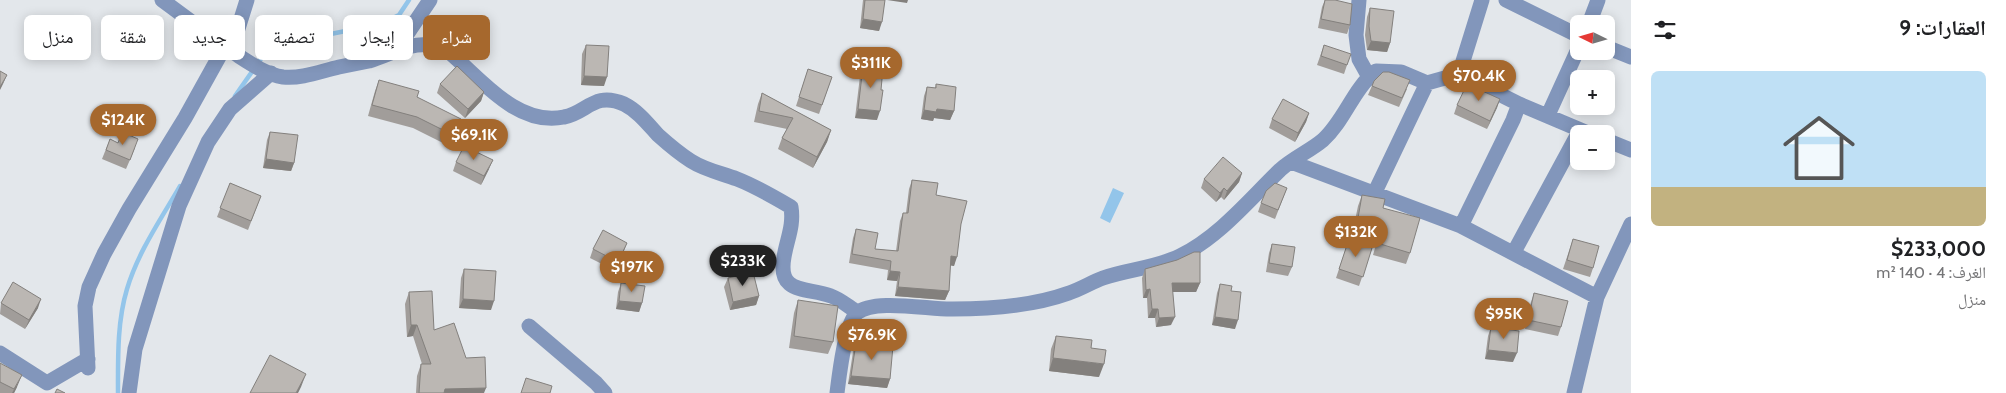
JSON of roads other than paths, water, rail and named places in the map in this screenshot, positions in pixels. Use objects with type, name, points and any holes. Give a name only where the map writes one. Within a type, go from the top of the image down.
[{"type":"street","points":[[162,0],[183,15]]},
{"type":"street","points":[[243,15],[247,0]]},
{"type":"street","points":[[413,25],[430,0]]},
{"type":"street","points":[[1359,0],[1356,36],[1359,59],[1369,77]]},
{"type":"street","points":[[1459,74],[1482,0]]},
{"type":"street","points":[[1506,0],[1570,32]]},
{"type":"street","points":[[1592,15],[1598,0]]},
{"type":"street","points":[[413,45],[440,47],[458,59],[501,100],[533,115],[563,118],[602,100],[624,104],[634,110],[660,136],[689,160],[703,168],[737,179],[791,207],[792,229],[784,256],[783,274],[786,281],[803,290],[832,296],[857,312]]},
{"type":"street","points":[[1615,52],[1631,58]]},
{"type":"street","points":[[245,59],[267,72],[282,77],[320,72],[370,60]]},
{"type":"street","points":[[0,353],[46,383],[52,382],[88,363],[85,306],[89,287],[104,254],[129,209],[185,118],[226,60]]},
{"type":"street","points":[[1548,115],[1573,60]]},
{"type":"street","points":[[836,393],[848,330],[857,312],[876,306],[889,305],[953,310],[1035,302],[1069,293],[1103,278],[1162,264],[1180,256],[1229,220],[1291,162],[1323,140],[1362,84],[1376,72],[1392,71],[1413,76],[1427,83],[1459,74],[1519,104],[1570,125]]},
{"type":"street","points":[[129,393],[135,349],[179,206],[208,142],[230,110],[267,72]]},
{"type":"street","points":[[1374,194],[1427,83]]},
{"type":"street","points":[[1461,226],[1519,104]]},
{"type":"street","points":[[1615,144],[1631,150]]},
{"type":"street","points":[[1514,252],[1570,157]]},
{"type":"street","points":[[1291,162],[1461,226],[1597,297]]},
{"type":"street","points":[[1574,393],[1597,297],[1631,224]]},
{"type":"street","points":[[529,326],[583,371],[605,393]]},
{"type":"water","points":[[1113,188],[1124,193],[1110,223],[1100,218]]},
{"type":"waterway","points":[[235,96],[270,46],[381,24],[399,15],[409,0]]},
{"type":"waterway","points":[[118,393],[121,314],[127,289],[137,262],[180,186]]}]
